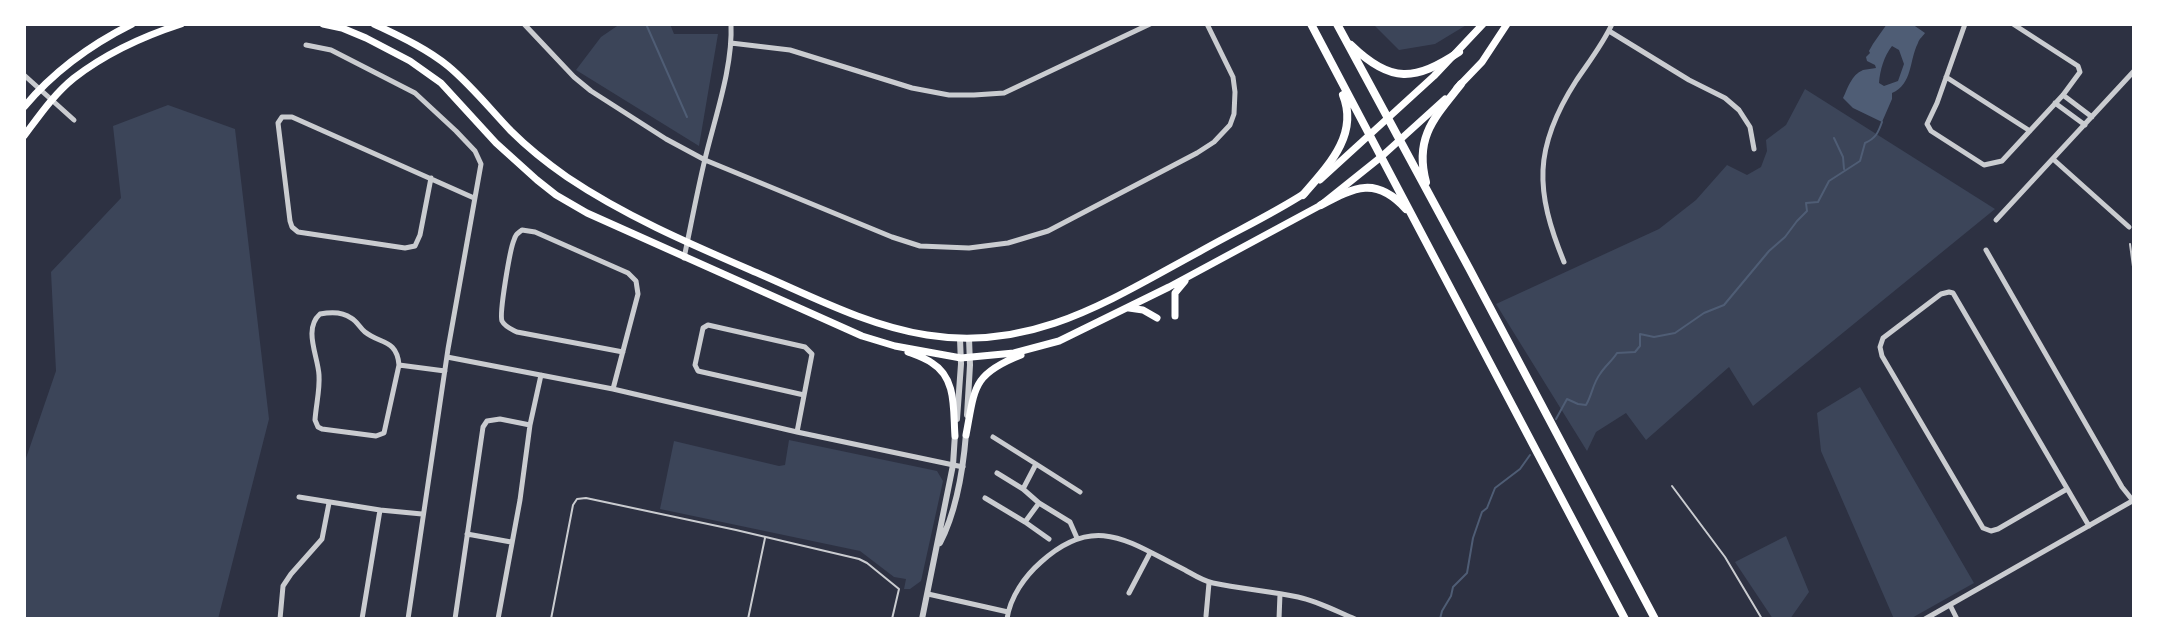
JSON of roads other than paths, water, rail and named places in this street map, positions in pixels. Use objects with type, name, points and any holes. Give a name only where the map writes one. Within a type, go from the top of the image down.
[{"type":"main road","points":[[24,107],[40,88],[87,49],[132,24]]},
{"type":"main road","points":[[24,136],[52,100],[75,78],[106,57],[181,24]]},
{"type":"main road","points":[[323,24],[366,38],[410,61],[441,83],[496,143],[556,195],[602,221],[862,336],[931,362],[947,379],[953,400],[955,436]]},
{"type":"main road","points":[[374,24],[427,51],[445,64],[539,156],[636,218],[873,322],[929,336],[965,338],[1016,335],[1064,321],[1153,277],[1303,195],[1370,137],[1459,52],[1483,24]]},
{"type":"main road","points":[[1311,24],[1625,619]]},
{"type":"main road","points":[[1337,24],[1655,619]]},
{"type":"main road","points":[[1321,205],[1400,141],[1461,84],[1482,62],[1507,24]]},
{"type":"main road","points":[[1342,36],[1373,64],[1394,73],[1434,69],[1459,52]]},
{"type":"main road","points":[[1303,195],[1334,159],[1347,127],[1346,103],[1327,56]]},
{"type":"main road","points":[[1434,205],[1422,168],[1424,138],[1429,125],[1461,84]]},
{"type":"main road","points":[[966,435],[975,390],[985,374],[1008,360],[1059,341],[1126,308],[1344,193],[1367,187],[1379,189],[1391,194],[1415,218]]},
{"type":"main road","points":[[1175,316],[1175,293],[1193,274]]},
{"type":"main road","points":[[1126,308],[1143,310],[1157,318]]},
{"type":"main road","points":[[895,346],[965,358],[1041,347]]},
{"type":"street","points":[[524,24],[591,91],[705,160],[892,237],[920,246],[969,248],[1008,243],[1048,231],[1197,153],[1224,133],[1234,114],[1233,77],[1207,24]]},
{"type":"street","points":[[684,258],[722,92],[731,43],[731,24]]},
{"type":"street","points":[[731,43],[790,50],[912,88],[949,95],[974,95],[1004,93],[1150,24]]},
{"type":"street","points":[[1965,24],[1927,124],[1944,140],[1988,165],[2002,161],[2080,75],[2080,68],[2013,24]]},
{"type":"street","points":[[1564,262],[1550,229],[1542,191],[1546,142],[1560,105],[1611,27],[1689,80],[1725,98],[1750,127],[1754,149]]},
{"type":"street","points":[[306,45],[331,50],[415,93],[475,151],[481,164],[447,357],[408,619]]},
{"type":"street","points":[[1996,220],[2134,71]]},
{"type":"street","points":[[24,75],[74,120]]},
{"type":"street","points":[[1946,77],[2030,131]]},
{"type":"street","points":[[2063,95],[2092,117]]},
{"type":"street","points":[[2055,103],[2085,125]]},
{"type":"street","points":[[431,178],[415,246],[405,248],[298,232],[290,221],[278,123],[282,117],[292,117],[431,178],[474,198]]},
{"type":"street","points":[[2053,159],[2129,227]]},
{"type":"street","points":[[613,389],[623,352],[638,294],[634,278],[535,232],[522,230],[518,233],[512,245],[501,312],[504,324],[517,332],[623,352]]},
{"type":"street","points":[[1925,619],[2134,501],[2122,487],[1986,250]]},
{"type":"street","points":[[2067,489],[1998,529],[1991,531],[1983,528],[1882,356],[1880,347],[1883,338],[1941,294],[1953,293],[2089,526]]},
{"type":"street","points":[[320,314],[349,316],[368,334],[387,341],[398,356],[399,365],[384,433],[376,436],[322,429],[316,424],[319,372],[312,328],[320,314]]},
{"type":"street","points":[[797,432],[812,354],[805,347],[708,325],[703,328],[695,365],[698,371],[804,395]]},
{"type":"street","points":[[938,545],[949,524],[963,467],[966,435],[965,338]]},
{"type":"street","points":[[447,357],[613,389],[963,467]]},
{"type":"street","points":[[922,619],[953,465],[965,358]]},
{"type":"street","points":[[399,365],[445,371]]},
{"type":"street","points":[[498,619],[541,375]]},
{"type":"street","points":[[455,619],[484,424],[495,419],[530,425]]},
{"type":"street","points":[[993,437],[1080,492]]},
{"type":"street","points":[[1023,489],[1036,464]]},
{"type":"street","points":[[997,473],[1070,522],[1077,538]]},
{"type":"street","points":[[299,497],[422,514]]},
{"type":"street","points":[[985,498],[1049,539]]},
{"type":"street","points":[[280,619],[283,586],[322,539],[329,503]]},
{"type":"street","points":[[1025,522],[1039,503]]},
{"type":"street","points":[[362,619],[380,510]]},
{"type":"street","points":[[467,534],[511,542]]},
{"type":"street","points":[[928,594],[1008,616],[1020,587],[1039,564],[1077,538],[1100,535],[1125,540],[1209,583],[1315,602],[1355,619]]},
{"type":"street","points":[[1129,593],[1150,553]]},
{"type":"street","points":[[1206,616],[1209,583]]},
{"type":"street","points":[[1279,619],[1280,594]]},
{"type":"street","points":[[1950,605],[1957,619]]},
{"type":"lane","points":[[2130,244],[2134,274]]},
{"type":"lane","points":[[1672,486],[1725,557],[1762,619]]},
{"type":"lane","points":[[551,619],[573,505],[577,499],[586,498],[845,554],[867,563],[899,589],[892,619]]},
{"type":"lane","points":[[748,619],[766,536]]},
{"type":"waterway","points":[[646,24],[687,117]]},
{"type":"waterway","points":[[1556,419],[1567,399],[1586,405],[1602,371],[1617,353],[1635,352],[1640,346],[1640,334],[1654,337],[1675,333],[1704,313],[1724,305],[1807,211],[1806,203],[1818,202],[1829,181],[1860,161],[1865,143],[1876,135],[1882,122]]},
{"type":"waterway","points":[[1834,138],[1843,157],[1844,169]]},
{"type":"waterway","points":[[1440,619],[1453,587],[1467,573],[1473,538],[1495,488],[1520,469],[1530,455]]}]
